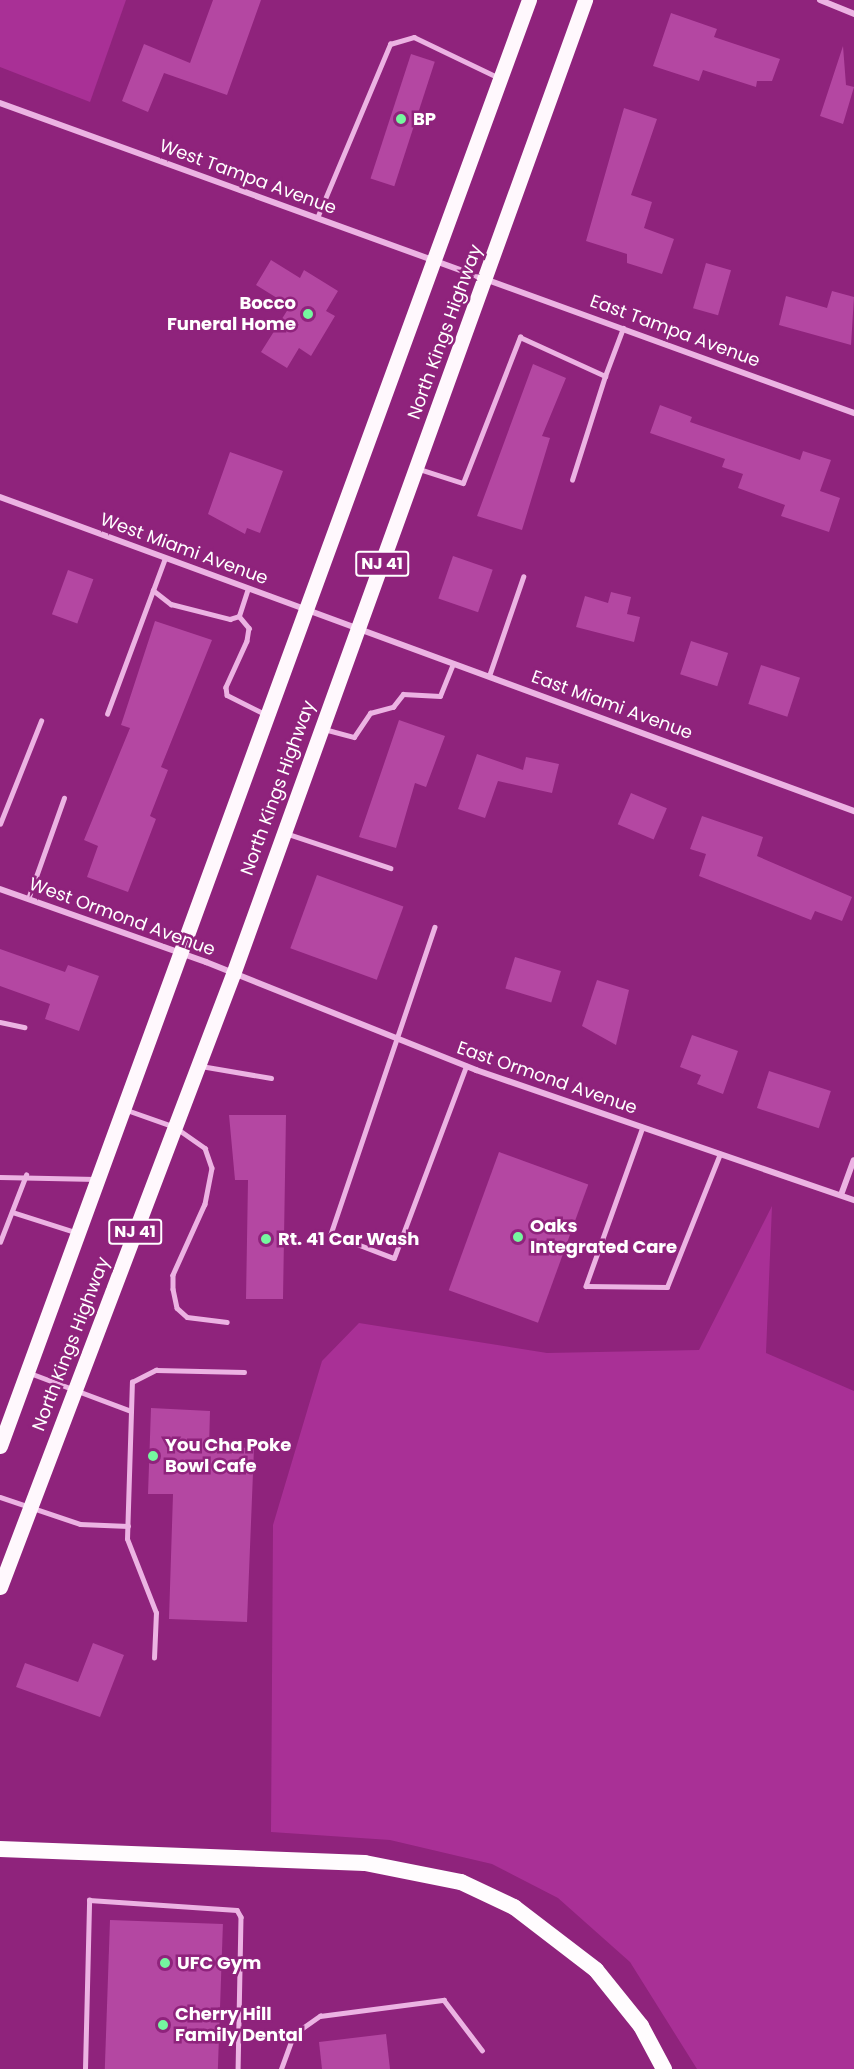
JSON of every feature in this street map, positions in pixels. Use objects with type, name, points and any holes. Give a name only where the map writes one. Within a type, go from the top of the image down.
[{"type":"highway","points":[[4,1846],[365,1863],[461,1882],[522,1913],[596,1970],[641,2026],[664,2069]]},
{"type":"main road","name":"North Kings Highway","points":[[0,1446],[182,954],[529,0]]},
{"type":"main road","name":"North Kings Highway","points":[[0,1587],[233,974],[282,832],[486,279],[585,0]]},
{"type":"street","points":[[819,0],[854,14]]},
{"type":"street","name":"West Tampa Avenue","points":[[0,103],[486,279]]},
{"type":"street","name":"East Tampa Avenue","points":[[486,279],[854,413]]},
{"type":"street","name":"West Miami Avenue","points":[[0,497],[358,629]]},
{"type":"street","name":"East Miami Avenue","points":[[358,629],[854,811]]},
{"type":"street","name":"West Ormond Avenue","points":[[0,889],[233,974]]},
{"type":"street","name":"East Ormond Avenue","points":[[233,974],[466,1066],[854,1200]]},
{"type":"street","points":[[842,1195],[854,1160]]},
{"type":"lane","points":[[317,218],[390,44],[414,37],[500,79]]},
{"type":"lane","points":[[572,480],[623,328]]},
{"type":"lane","points":[[416,469],[464,483],[520,337],[605,376]]},
{"type":"lane","points":[[107,714],[165,558]]},
{"type":"lane","points":[[489,676],[523,577]]},
{"type":"lane","points":[[239,616],[248,588]]},
{"type":"lane","points":[[153,590],[171,604],[230,619],[239,616]]},
{"type":"lane","points":[[239,616],[249,628],[247,641],[225,687],[227,695],[268,715]]},
{"type":"lane","points":[[321,728],[350,738],[370,713],[393,707],[403,694],[440,696],[453,663]]},
{"type":"lane","points":[[0,824],[41,721]]},
{"type":"lane","points":[[28,899],[64,798]]},
{"type":"lane","points":[[282,832],[390,868]]},
{"type":"lane","points":[[435,927],[331,1234],[394,1258],[466,1066]]},
{"type":"lane","points":[[0,1022],[24,1027]]},
{"type":"lane","points":[[198,1065],[271,1078]]},
{"type":"lane","points":[[124,1109],[175,1127],[205,1148],[212,1168],[205,1204],[173,1275],[177,1308],[201,1322],[227,1323]]},
{"type":"lane","points":[[643,1127],[586,1286],[667,1287],[720,1154]]},
{"type":"lane","points":[[0,1242],[26,1176]]},
{"type":"lane","points":[[0,1177],[98,1179]]},
{"type":"lane","points":[[12,1212],[79,1233]]},
{"type":"lane","points":[[154,1658],[156,1613],[127,1539],[132,1382],[147,1371],[244,1372]]},
{"type":"lane","points":[[27,1372],[131,1411]]},
{"type":"lane","points":[[0,1497],[80,1524],[128,1526]]},
{"type":"lane","points":[[85,2069],[89,1900],[237,1910],[241,1917],[238,2069]]},
{"type":"lane","points":[[281,2069],[294,2034],[320,2016],[444,2000],[482,2050]]},
{"type":"shaded area","points":[[0,0],[126,0],[90,102],[0,67]]},
{"type":"shaded area","points":[[772,1206],[766,1353],[854,1391],[854,2069],[697,2069],[630,1962],[558,1898],[492,1864],[390,1840],[271,1832],[273,1525],[322,1361],[359,1323],[547,1353],[699,1350]]},
{"type":"building","points":[[213,0],[261,0],[227,95],[164,73],[148,112],[122,101],[144,44],[190,63]]},
{"type":"building","points":[[671,13],[717,29],[714,37],[780,59],[772,81],[757,81],[756,87],[703,70],[699,81],[653,66]]},
{"type":"building","points":[[843,46],[846,85],[854,87],[843,124],[820,116]]},
{"type":"building","name":"BP","points":[[411,54],[435,62],[394,186],[371,179]]},
{"type":"building","points":[[624,108],[657,119],[631,195],[652,202],[644,228],[674,239],[662,274],[627,263],[627,254],[586,241]]},
{"type":"building","name":"Bocco Funeral Home","points":[[271,260],[300,278],[304,270],[338,291],[326,311],[335,316],[311,356],[299,348],[287,368],[261,352],[290,306],[256,285]]},
{"type":"building","points":[[706,263],[731,270],[718,315],[693,308]]},
{"type":"building","points":[[832,291],[854,297],[851,345],[779,325],[786,296],[827,308]]},
{"type":"building","points":[[533,364],[566,378],[542,436],[550,438],[522,530],[477,516]]},
{"type":"building","points":[[660,405],[692,417],[690,422],[800,460],[803,451],[831,460],[820,491],[840,498],[829,532],[781,516],[785,505],[738,488],[743,474],[722,467],[725,459],[650,433]]},
{"type":"building","points":[[230,452],[283,471],[260,533],[247,528],[245,534],[208,514]]},
{"type":"building","points":[[453,556],[493,570],[478,612],[438,599]]},
{"type":"building","points":[[68,570],[93,579],[77,623],[52,614]]},
{"type":"building","points":[[611,592],[631,597],[627,614],[640,617],[634,642],[576,627],[585,596],[608,603]]},
{"type":"building","points":[[155,621],[212,640],[161,767],[168,770],[150,816],[156,819],[128,892],[87,877],[98,846],[84,840],[130,728],[121,725]]},
{"type":"building","points":[[691,641],[728,653],[717,686],[680,674]]},
{"type":"building","points":[[761,665],[800,678],[787,717],[748,704]]},
{"type":"building","points":[[399,720],[445,736],[426,787],[415,783],[396,848],[359,837]]},
{"type":"building","points":[[477,754],[523,770],[526,757],[559,764],[552,793],[498,781],[485,818],[458,809]]},
{"type":"building","points":[[631,793],[667,808],[654,840],[618,824]]},
{"type":"building","points":[[702,816],[763,837],[757,856],[852,897],[842,921],[815,911],[811,920],[699,876],[706,854],[690,849]]},
{"type":"building","points":[[317,875],[403,906],[377,980],[290,948]]},
{"type":"building","points":[[0,949],[65,972],[68,965],[99,976],[79,1031],[45,1019],[50,1004],[0,986]]},
{"type":"building","points":[[515,957],[561,971],[551,1003],[505,989]]},
{"type":"building","points":[[597,980],[629,990],[616,1045],[582,1026]]},
{"type":"building","points":[[692,1035],[738,1051],[723,1094],[697,1084],[701,1075],[680,1067]]},
{"type":"building","points":[[769,1071],[831,1091],[819,1128],[757,1108]]},
{"type":"building","name":"Rt. 41 Car Wash","points":[[229,1115],[286,1115],[283,1299],[246,1299],[248,1180],[235,1180]]},
{"type":"building","name":"Oaks Integrated Care","points":[[499,1152],[588,1184],[538,1323],[449,1290]]},
{"type":"building","points":[[151,1408],[210,1411],[209,1447],[254,1448],[247,1622],[169,1619],[173,1494],[148,1494]]},
{"type":"building","points":[[93,1643],[124,1655],[100,1717],[16,1687],[25,1663],[78,1682]]},
{"type":"building","points":[[110,1920],[223,1924],[218,2069],[105,2069]]},
{"type":"building","points":[[386,2034],[390,2069],[322,2069],[319,2042]]},
{"type":"place","name":"BP","points":[[401,119]]},
{"type":"place","name":"Bocco Funeral Home","points":[[308,314]]},
{"type":"place","name":"Oaks Integrated Care","points":[[518,1237]]},
{"type":"place","name":"Rt. 41 Car Wash","points":[[266,1239]]},
{"type":"place","name":"You Cha Poke Bowl Cafe","points":[[153,1456]]},
{"type":"place","name":"UFC Gym","points":[[165,1963]]},
{"type":"place","name":"Cherry Hill Family Dental","points":[[163,2025]]}]
